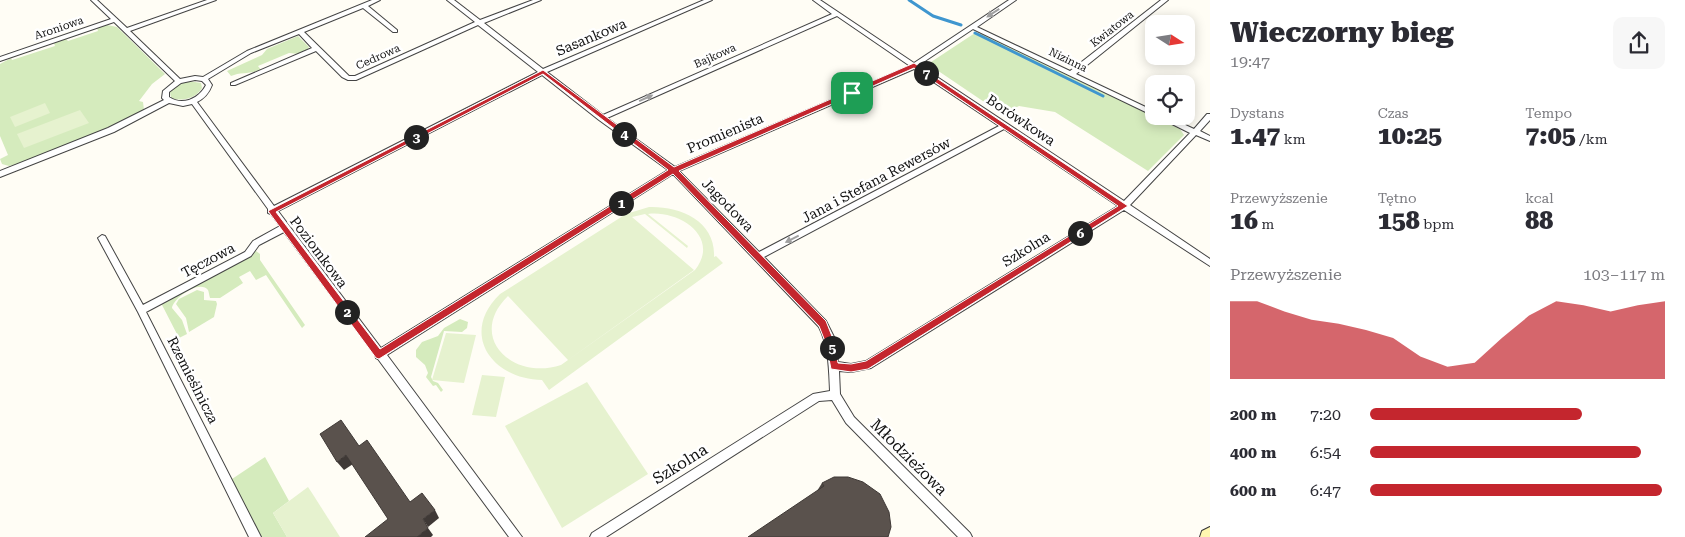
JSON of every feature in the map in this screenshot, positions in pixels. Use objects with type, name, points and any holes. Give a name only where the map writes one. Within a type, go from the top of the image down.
[{"type":"street","points":[[94,0],[179,81]]},
{"type":"street","points":[[126,30],[213,0]]},
{"type":"street","points":[[204,80],[209,86],[208,89],[194,100],[176,104],[165,98],[166,91],[179,81],[190,78],[204,80],[250,52],[377,0]]},
{"type":"street","name":"Jagodowa","points":[[450,0],[602,118],[674,170],[823,324],[831,344],[836,395]]},
{"type":"street","name":"Cedrowa","points":[[299,31],[344,76],[356,78],[478,23],[538,0]]},
{"type":"street","name":"Sasankowa","points":[[271,211],[543,72],[708,0]]},
{"type":"street","name":"Borówkowa","points":[[816,0],[1210,263]]},
{"type":"street","name":"Promienista","points":[[379,355],[674,170],[914,65],[1013,0]]},
{"type":"street","name":"Kwiatowa","points":[[1071,74],[1165,0]]},
{"type":"street","points":[[363,5],[395,31]]},
{"type":"street","name":"Bajkowa","points":[[602,118],[837,14]]},
{"type":"street","name":"Aroniowa","points":[[0,59],[115,20]]},
{"type":"street","name":"Nizinna","points":[[972,27],[1145,110]]},
{"type":"street","points":[[233,84],[316,48]]},
{"type":"street","name":"Poziomkowa","points":[[194,100],[200,112],[271,211],[516,537]]},
{"type":"street","points":[[0,174],[111,130],[168,101]]},
{"type":"street","name":"Szkolna","points":[[834,366],[851,368],[868,365],[1124,206],[1210,116]]},
{"type":"street","points":[[1179,125],[1210,139]]},
{"type":"street","name":"Jana i Stefana Rewersów","points":[[758,256],[1005,126]]},
{"type":"street","name":"Tęczowa","points":[[141,310],[248,254],[256,243],[284,228]]},
{"type":"street","name":"Rzemieślnicza","points":[[102,238],[141,310],[255,537]]},
{"type":"street","name":"Szkolna","points":[[596,537],[817,397],[836,395]]},
{"type":"street","name":"Młodzieżowa","points":[[836,395],[850,420],[966,537]]},
{"type":"green space","points":[[107,25],[117,27],[165,74],[152,84],[139,101],[143,102],[144,110],[94,134],[18,164],[9,166],[2,164],[0,159],[8,155],[0,136],[0,64],[11,58],[12,60],[55,46],[54,43],[66,39],[68,41],[98,31],[97,28]]},
{"type":"green space","points":[[975,33],[982,34],[1145,112],[1145,125],[1172,125],[1180,129],[1184,135],[1148,171],[1055,112],[1019,106],[1002,114],[928,64]]},
{"type":"green space","points":[[298,36],[309,47],[306,51],[299,54],[289,53],[258,66],[261,70],[231,76],[227,71],[262,55],[267,49]]},
{"type":"green space","points":[[189,81],[201,83],[202,88],[193,97],[184,99],[171,98],[170,92],[174,88]]},
{"type":"green space","points":[[45,103],[50,113],[15,127],[10,117]]},
{"type":"green space","points":[[80,110],[89,123],[24,148],[17,134]]},
{"type":"green space","points":[[649,207],[661,207],[673,209],[694,218],[709,234],[713,244],[714,257],[716,256],[723,263],[549,390],[542,380],[524,378],[509,372],[496,363],[487,352],[482,339],[482,324],[488,309],[500,294],[626,214]],"holes":[[[645,214],[687,248],[688,246],[648,214],[672,216],[693,228],[700,237],[703,247],[702,258],[695,270],[561,365],[543,368],[527,367],[512,361],[501,352],[494,340],[492,326],[496,311],[508,296],[568,360],[694,270],[632,217]]]},
{"type":"green space","points":[[256,251],[260,254],[260,260],[305,325],[302,328],[266,275],[256,280],[250,271],[239,277],[243,283],[220,298],[210,298],[208,290],[204,287],[199,287],[187,291],[177,299],[172,308],[182,320],[187,334],[179,338],[161,303]]},
{"type":"green space","points":[[197,290],[204,292],[204,300],[216,301],[217,304],[214,317],[189,332],[186,318],[176,304],[179,299]]},
{"type":"green space","points":[[460,319],[468,322],[467,328],[462,332],[444,331],[431,377],[443,390],[441,392],[426,377],[428,373],[425,365],[416,357],[416,350],[422,342],[438,336],[444,328]]},
{"type":"green space","points":[[446,333],[476,335],[464,383],[432,380]]},
{"type":"green space","points":[[482,375],[505,377],[496,417],[472,415]]},
{"type":"green space","points":[[587,382],[648,474],[562,528],[505,426]]},
{"type":"green space","points":[[265,457],[289,501],[273,513],[287,537],[261,537],[232,479]]},
{"type":"green space","points":[[308,487],[340,537],[287,537],[273,513]]},
{"type":"building","points":[[341,420],[359,446],[367,440],[410,502],[422,493],[435,510],[423,519],[428,528],[417,537],[365,537],[388,519],[346,455],[337,462],[320,434]]},
{"type":"building","points":[[834,477],[848,477],[863,482],[880,494],[889,512],[891,527],[888,537],[748,537],[824,486],[822,483]]},
{"type":"waterway","points":[[909,0],[933,16],[961,25]]},
{"type":"waterway","points":[[975,33],[1103,96]]},
{"type":"route","points":[[852,93],[674,170],[379,355],[271,211],[543,72],[663,164],[674,170],[823,324],[831,344],[834,366],[851,368],[868,365],[1124,206],[914,65],[852,93]]}]
